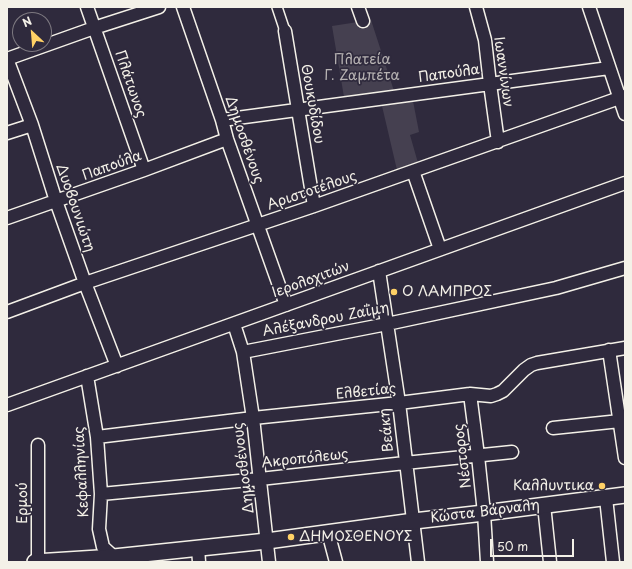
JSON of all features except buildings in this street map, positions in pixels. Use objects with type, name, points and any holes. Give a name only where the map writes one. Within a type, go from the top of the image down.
[{"type":"street","name":"Πλάτωνος","points":[[87,7],[144,170]]},
{"type":"street","points":[[7,59],[94,28],[160,7]]},
{"type":"street","name":"Δημοσθένους","points":[[183,7],[257,226],[286,305]]},
{"type":"street","name":"Θουκυδίδου","points":[[277,7],[285,30],[314,206]]},
{"type":"street","points":[[358,7],[363,21]]},
{"type":"street","name":"Ιωαννίνων","points":[[476,7],[485,40],[498,142]]},
{"type":"street","points":[[589,7],[609,68],[623,97],[625,114]]},
{"type":"street","name":"Δυοβουνιώτη","points":[[7,59],[32,124],[56,202],[117,366]]},
{"type":"street","name":"Παπούλα","points":[[222,120],[609,68]]},
{"type":"street","name":"Αριστοτέλους","points":[[7,312],[86,283],[257,226],[623,97]]},
{"type":"street","points":[[7,133],[32,124]]},
{"type":"street","name":"Παπούλα","points":[[7,218],[56,202],[227,139]]},
{"type":"street","points":[[413,171],[440,249]]},
{"type":"street","name":"Ιερολοχιτών","points":[[7,405],[625,183]]},
{"type":"street","name":"Αλέξανδρου Ζαΐμη","points":[[243,352],[387,324],[556,288],[625,268]]},
{"type":"street","name":"Βεάκη","points":[[379,271],[399,403],[418,562]]},
{"type":"street","name":"Δημοσθένους","points":[[234,324],[243,352],[253,418],[270,562]]},
{"type":"street","name":"Ελβετίας","points":[[97,437],[470,394],[491,396],[503,391],[524,370],[537,362],[625,348]]},
{"type":"street","points":[[609,350],[624,441],[625,458]]},
{"type":"street","name":"Κεφαλληνίας","points":[[87,376],[97,437],[101,494],[99,529],[103,547],[115,559]]},
{"type":"street","name":"Νέστορος","points":[[470,394],[484,513],[487,562]]},
{"type":"street","points":[[553,428],[620,421]]},
{"type":"street","name":"Ερμού","points":[[37,562],[38,445]]},
{"type":"street","name":"Ακροπόλεως","points":[[101,494],[260,479],[512,452]]},
{"type":"street","name":"Κώστα Βάρναλη","points":[[37,562],[198,555],[267,541],[328,532],[625,495]]},
{"type":"street","points":[[606,498],[613,562]]},
{"type":"street","points":[[544,505],[550,562]]},
{"type":"street","points":[[328,532],[336,562]]},
{"type":"green space","name":"Πλατεία Γ. Ζαμπέτα","points":[[371,20],[394,91],[344,97],[332,26]]},
{"type":"green space","name":"Πλατεία Γ. Ζαμπέτα","points":[[413,101],[419,132],[410,135],[418,163],[397,170],[382,106]]},
{"type":"place","name":"Ο ΛΑΜΠΡΟΣ","points":[[394,292]]},
{"type":"place","name":"Καλλυντικα","points":[[602,486]]},
{"type":"place","name":"ΔΗΜΟΣΘΕΝΟΥΣ","points":[[291,537]]}]
